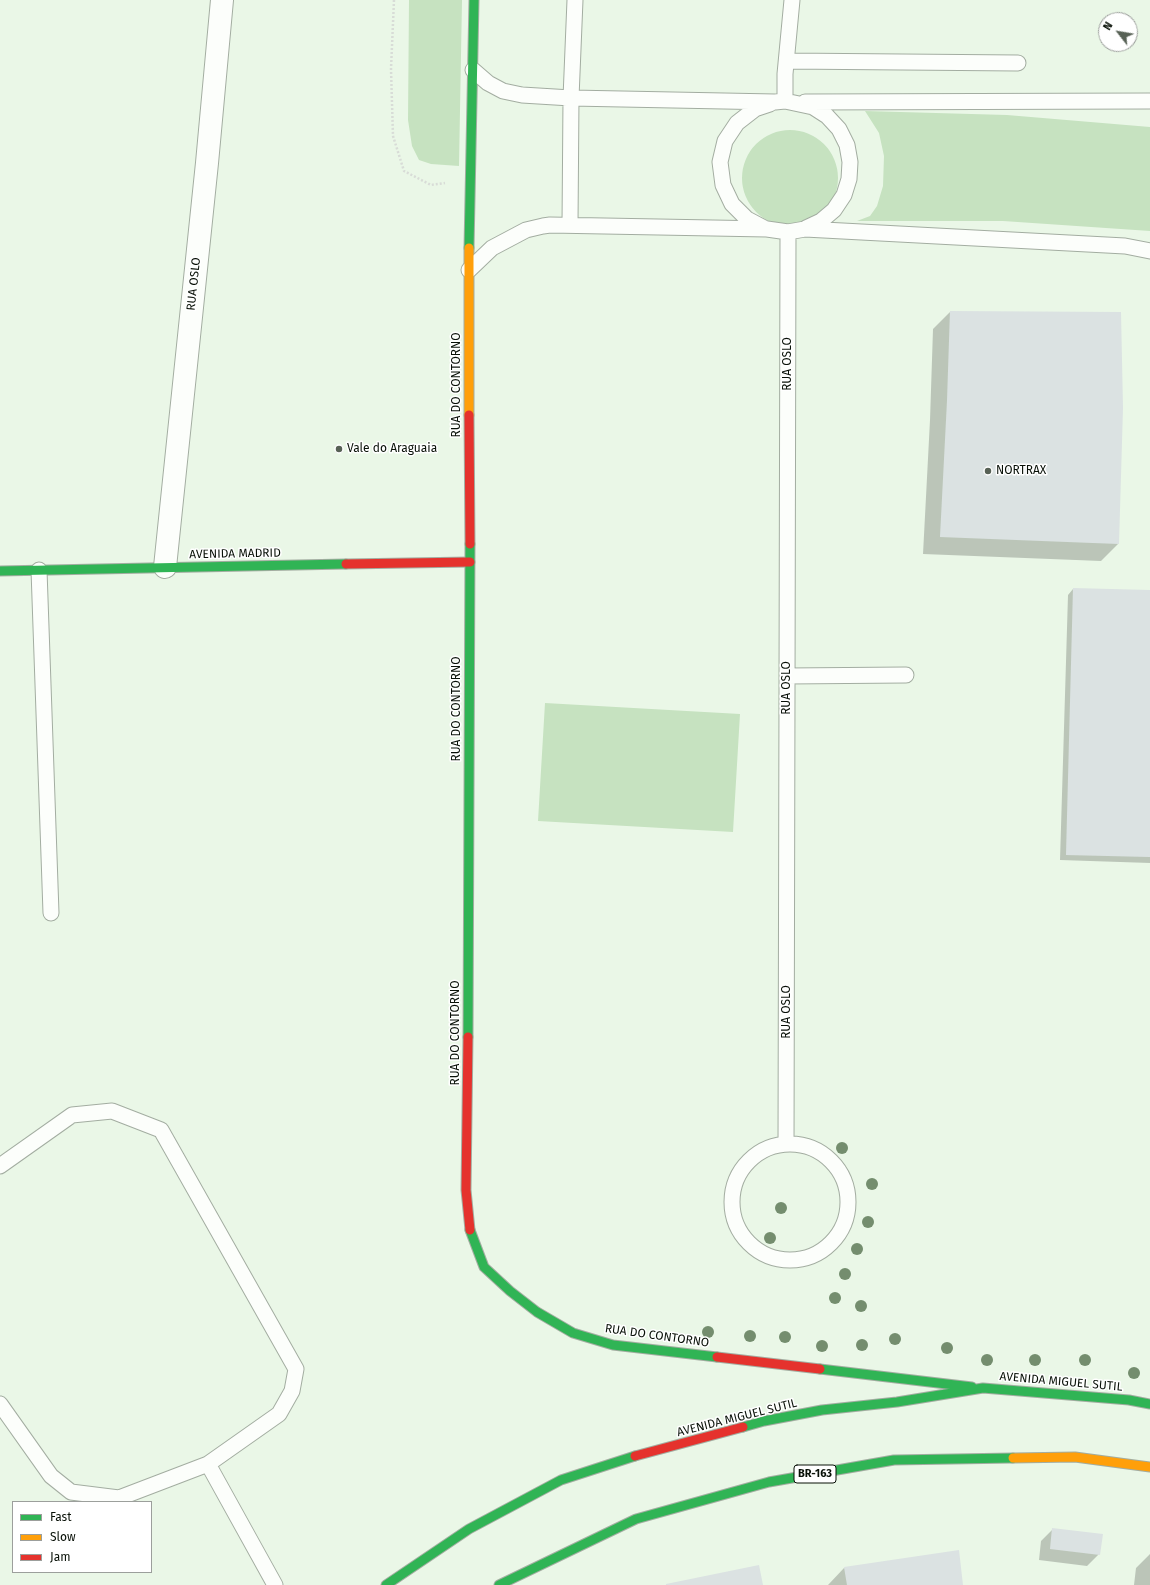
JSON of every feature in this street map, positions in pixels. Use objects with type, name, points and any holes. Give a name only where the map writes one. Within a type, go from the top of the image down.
[{"type":"main road","points":[[473,70],[474,0]]},
{"type":"main road","name":"RUA DO CONTORNO","points":[[473,70],[469,270],[470,562],[468,1084],[466,1190],[469,1226],[484,1268],[537,1312],[573,1333],[613,1344],[983,1388]]},
{"type":"main road","name":"AVENIDA MADRID","points":[[0,571],[470,562]]},
{"type":"main road","name":"AVENIDA MIGUEL SUTIL","points":[[386,1585],[468,1529],[561,1480],[635,1456],[764,1421],[822,1410],[897,1402],[983,1388],[1129,1400],[1150,1404]]},
{"type":"main road","name":"BR-163","points":[[499,1585],[636,1519],[769,1482],[894,1460],[1075,1457],[1150,1467]]},
{"type":"street","name":"RUA OSLO","points":[[165,567],[222,0]]},
{"type":"lane","points":[[570,225],[571,98],[575,0]]},
{"type":"lane","points":[[786,102],[787,61],[792,0]]},
{"type":"lane","points":[[787,61],[1018,63]]},
{"type":"lane","points":[[473,70],[488,82],[503,91],[522,95],[571,98],[786,102],[1150,101]]},
{"type":"lane","points":[[767,229],[747,220],[732,204],[723,184],[720,162],[725,141],[737,123],[755,109],[786,102],[813,107],[827,116],[839,129],[847,145],[850,162],[850,179],[841,200],[834,210],[821,221],[805,229]]},
{"type":"lane","points":[[469,270],[492,248],[526,230],[542,226],[570,225],[767,229],[788,232],[805,229],[1126,246],[1150,251]]},
{"type":"lane","name":"RUA OSLO","points":[[786,1143],[788,232]]},
{"type":"lane","points":[[39,570],[51,913]]},
{"type":"lane","points":[[787,676],[906,675]]},
{"type":"lane","points":[[0,1166],[72,1115],[112,1111],[161,1130],[296,1369],[292,1391],[279,1414],[208,1464],[120,1498],[71,1492],[52,1476],[0,1404]]},
{"type":"lane","points":[[786,1143],[806,1146],[824,1154],[838,1168],[846,1187],[848,1206],[844,1226],[832,1243],[816,1255],[797,1260],[777,1260],[760,1253],[745,1241],[736,1226],[731,1208],[733,1190],[739,1172],[751,1158],[766,1148],[786,1143]]},
{"type":"lane","points":[[208,1464],[275,1585]]},
{"type":"path","points":[[394,0],[391,69],[392,136],[404,171],[431,185],[470,180]]},
{"type":"green space","points":[[409,0],[462,0],[459,166],[431,164],[419,160],[412,146],[408,120]]},
{"type":"green space","points":[[865,111],[1007,115],[1150,127],[1150,231],[1003,221],[857,221],[870,216],[877,206],[883,186],[884,156],[879,133]]},
{"type":"green space","points":[[790,130],[808,134],[817,138],[824,144],[830,151],[834,160],[838,178],[834,196],[830,205],[824,212],[817,218],[808,222],[790,226],[772,222],[763,218],[756,212],[750,205],[746,196],[742,178],[746,160],[750,151],[756,144],[763,138],[772,134]]},
{"type":"green space","points":[[545,703],[740,714],[733,832],[538,821]]},
{"type":"building","points":[[950,311],[1121,312],[1123,408],[1119,544],[940,537]]},
{"type":"building","points":[[1073,588],[1150,590],[1150,857],[1066,855]]},
{"type":"building","points":[[1052,1528],[1103,1534],[1100,1555],[1050,1549]]},
{"type":"building","points":[[959,1550],[963,1585],[847,1585],[844,1567]]},
{"type":"building","points":[[759,1565],[763,1585],[666,1585],[666,1584]]},
{"type":"traffic: fast","points":[[469,248],[474,0]]},
{"type":"traffic: fast","points":[[468,1037],[470,544]]},
{"type":"traffic: fast","points":[[0,571],[346,564]]},
{"type":"traffic: fast","points":[[470,1230],[484,1267],[510,1291],[537,1312],[573,1333],[613,1345],[717,1357]]},
{"type":"traffic: fast","points":[[820,1369],[972,1387]]},
{"type":"traffic: fast","points":[[743,1427],[764,1421],[822,1410],[897,1402],[983,1388],[1129,1400],[1150,1404]]},
{"type":"traffic: fast","points":[[386,1585],[469,1529],[561,1480],[635,1456]]},
{"type":"traffic: fast","points":[[499,1585],[636,1519],[769,1482],[894,1460],[1013,1458]]},
{"type":"traffic: slow","points":[[469,248],[469,415]]},
{"type":"traffic: slow","points":[[1013,1458],[1075,1457],[1150,1467]]},
{"type":"traffic: jam","points":[[469,415],[470,544]]},
{"type":"traffic: jam","points":[[346,564],[470,562]]},
{"type":"traffic: jam","points":[[468,1037],[466,1190],[470,1230]]},
{"type":"traffic: jam","points":[[717,1357],[820,1369]]},
{"type":"traffic: jam","points":[[635,1456],[743,1427]]},
{"type":"place","name":"Vale do Araguaia","points":[[339,449]]},
{"type":"place","name":"NORTRAX","points":[[988,471]]}]
